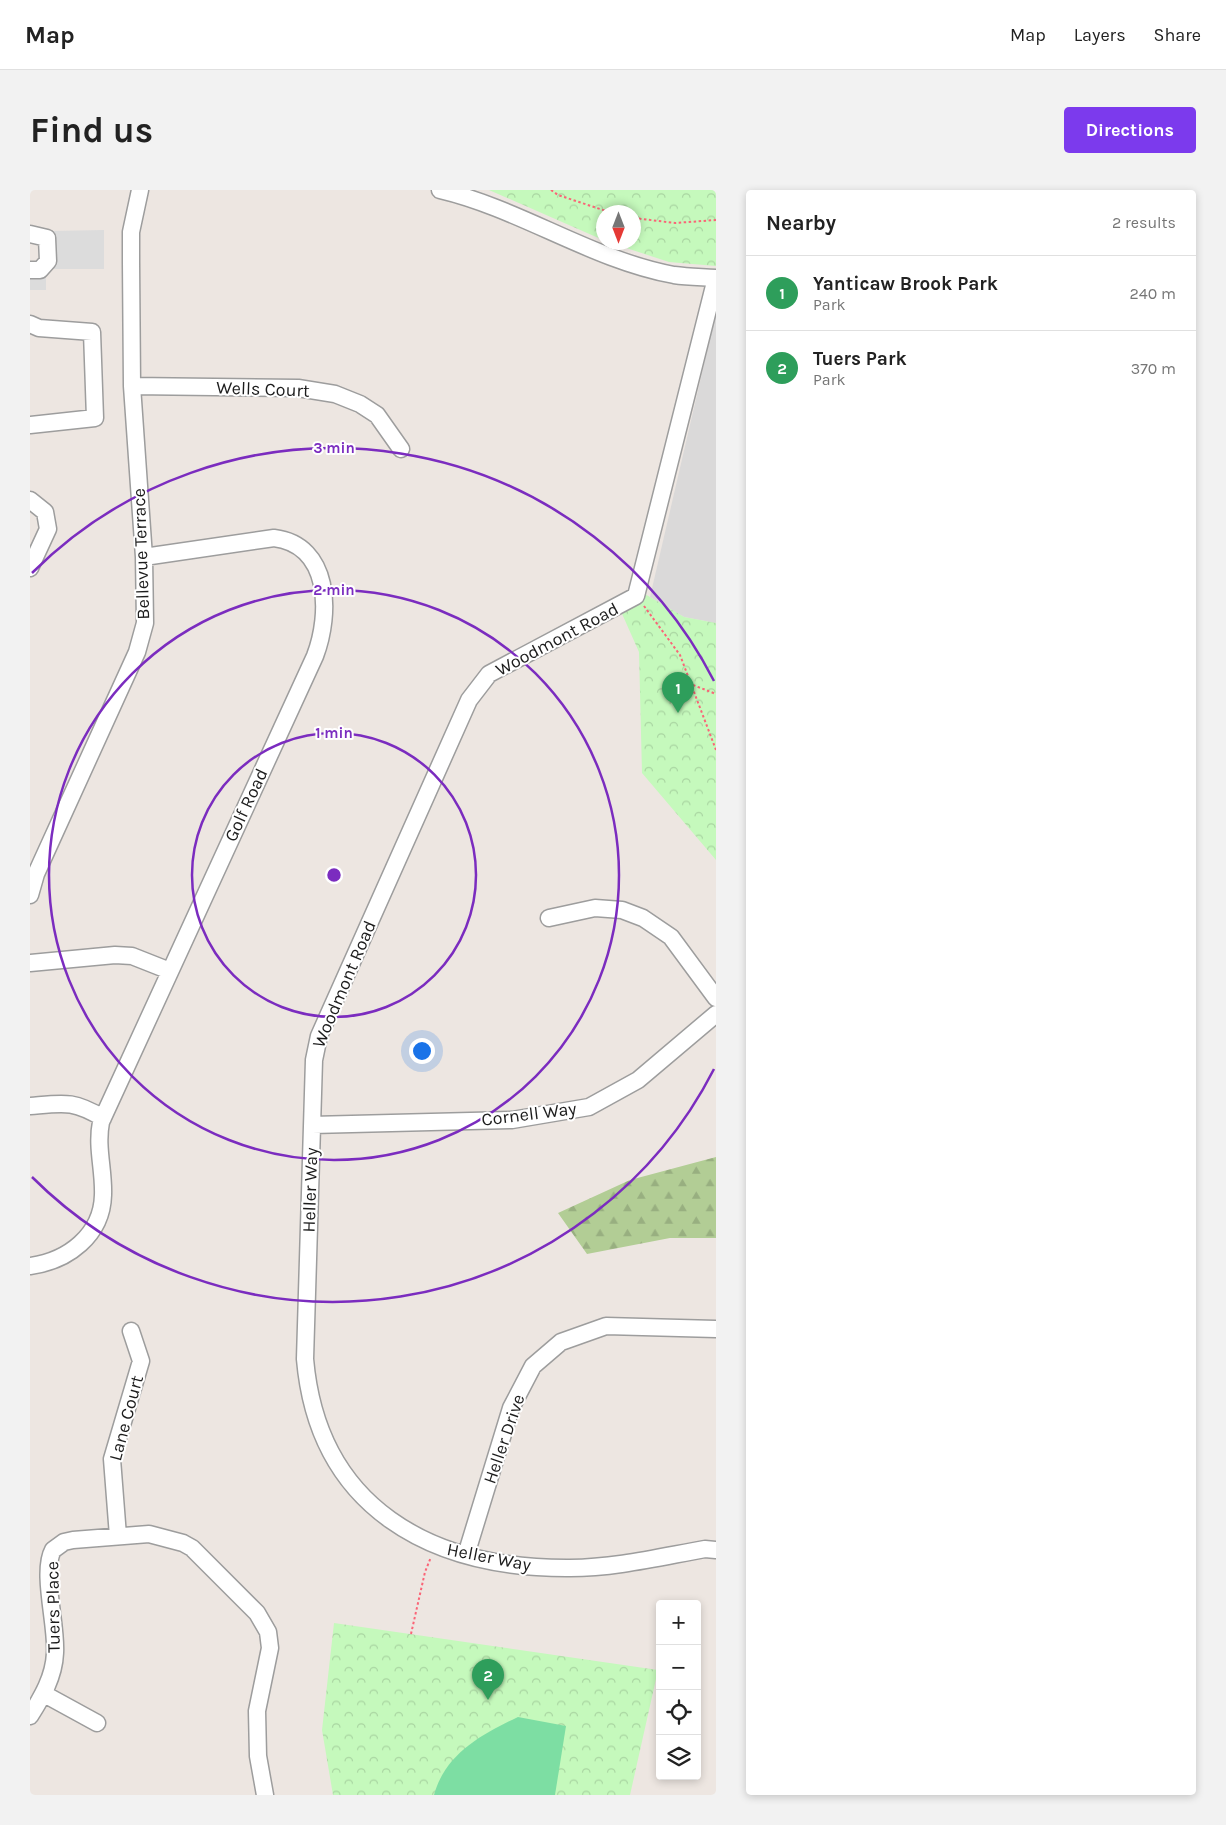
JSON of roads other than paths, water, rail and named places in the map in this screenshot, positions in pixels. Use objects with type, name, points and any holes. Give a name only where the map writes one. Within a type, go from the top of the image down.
[{"type":"street","name":"Bellevue Terrace","points":[[30,895],[36,874],[137,652],[145,623],[144,557],[132,386],[131,232],[140,190]]},
{"type":"street","points":[[440,190],[457,191],[596,250],[637,265],[674,275],[716,278]]},
{"type":"street","points":[[30,234],[47,238]]},
{"type":"street","points":[[30,240],[47,238]]},
{"type":"street","points":[[30,270],[40,270],[48,261],[47,238]]},
{"type":"street","name":"Woodmont Road","points":[[312,1126],[314,1060],[319,1036],[469,700],[489,674],[636,596],[716,278]]},
{"type":"street","points":[[30,324],[39,328],[92,332],[95,418],[30,426]]},
{"type":"street","name":"Wells Court","points":[[132,386],[298,388],[336,394],[360,404],[377,415],[401,449]]},
{"type":"street","points":[[30,500],[45,512],[48,529],[30,568]]},
{"type":"street","name":"Golf Road","points":[[30,1266],[60,1257],[80,1246],[92,1233],[100,1214],[103,1195],[98,1135],[103,1118],[315,656],[324,627],[325,596],[315,563],[300,547],[281,539],[144,557]]},
{"type":"street","points":[[549,918],[596,908],[622,910],[643,918],[671,937],[716,998]]},
{"type":"street","points":[[30,963],[115,955],[132,956],[170,971]]},
{"type":"street","name":"Cornell Way","points":[[312,1126],[512,1120],[590,1106],[638,1080],[716,1014]]},
{"type":"street","points":[[30,1106],[66,1103],[83,1106],[103,1118]]},
{"type":"street","name":"Heller Way","points":[[312,1126],[305,1359],[313,1409],[326,1443],[336,1462],[363,1497],[397,1525],[437,1546],[466,1555],[517,1565],[570,1568],[608,1566],[705,1549],[716,1550]]},
{"type":"street","name":"Heller Drive","points":[[466,1555],[512,1408],[533,1366],[561,1342],[606,1326],[716,1330]]},
{"type":"street","name":"Lane Court","points":[[118,1536],[112,1459],[141,1361],[131,1331]]},
{"type":"street","name":"Tuers Place","points":[[30,1716],[44,1694],[56,1655],[48,1570],[50,1556],[57,1546],[64,1542],[149,1534],[184,1543],[192,1548],[257,1613],[268,1632],[270,1648],[257,1711],[258,1756],[265,1795]]},
{"type":"street","points":[[44,1694],[97,1723]]},
{"type":"place","name":"Yanticaw Brook Park","points":[[678,713]]},
{"type":"place","name":"Tuers Park","points":[[488,1700]]}]
